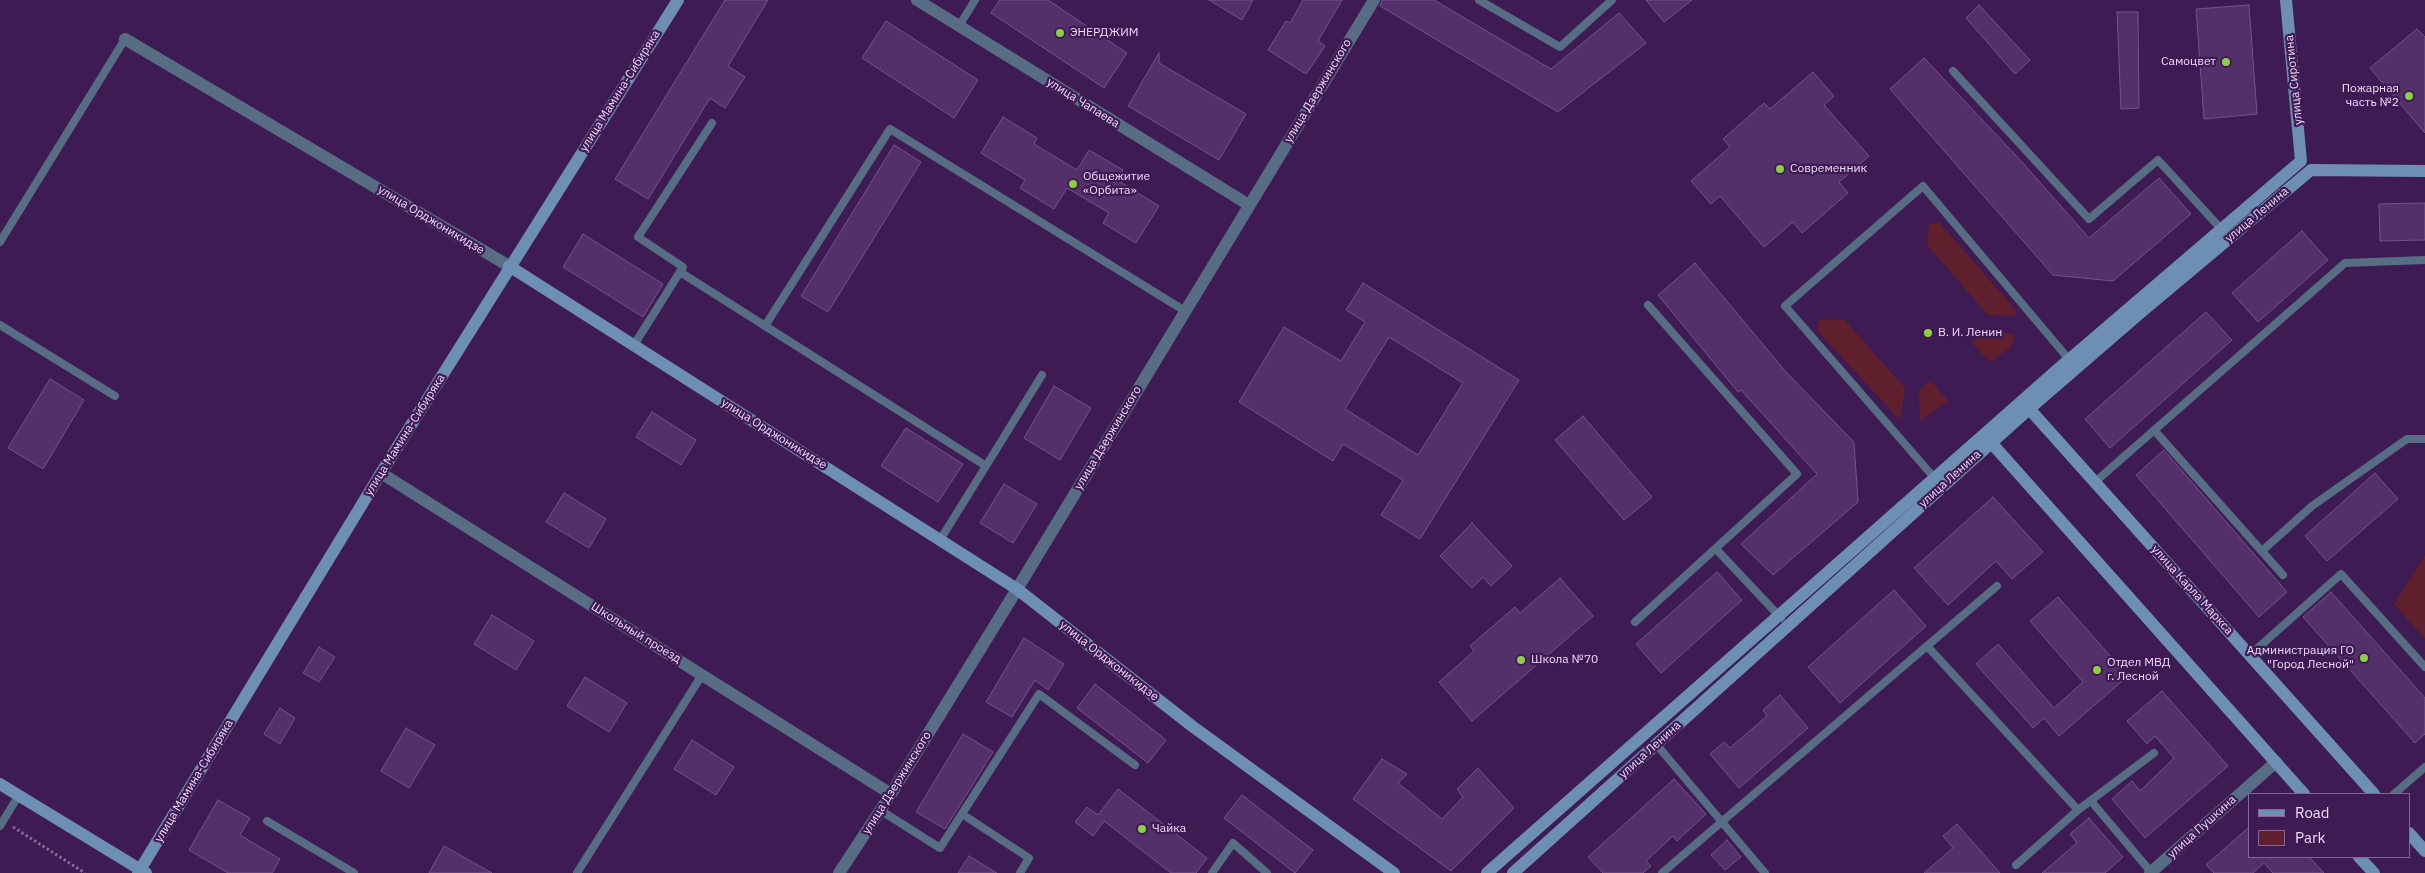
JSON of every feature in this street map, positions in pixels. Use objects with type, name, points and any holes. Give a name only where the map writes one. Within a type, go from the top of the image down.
[{"type":"main road","name":"улица Мамина-Сибиряка","points":[[141,872],[381,473],[509,266],[678,0]]},
{"type":"main road","name":"улица Сиротина","points":[[2286,0],[2301,161]]},
{"type":"main road","points":[[2073,364],[2301,161],[2311,170],[2425,171]]},
{"type":"main road","name":"улица Ленина","points":[[1513,873],[1788,625],[1938,482],[2025,405],[2311,170]]},
{"type":"main road","name":"улица Орджоникидзе","points":[[509,266],[1017,589],[1192,726],[1394,873]]},
{"type":"main road","name":"улица Карла Маркса","points":[[2025,405],[2373,793]]},
{"type":"main road","points":[[1988,438],[2303,793]]},
{"type":"main road","points":[[1487,873],[1778,615],[1938,482]]},
{"type":"main road","points":[[1646,732],[1656,744]]},
{"type":"main road","points":[[0,784],[141,872]]},
{"type":"main road","points":[[2410,834],[2425,851]]},
{"type":"main road","points":[[2360,858],[2374,873]]},
{"type":"street","name":"улица Чапаева","points":[[917,0],[1249,205]]},
{"type":"street","name":"улица Дзержинского","points":[[840,873],[1017,589],[1374,0]]},
{"type":"street","name":"улица Орджоникидзе","points":[[125,39],[509,266]]},
{"type":"street","name":"Школьный проезд","points":[[381,473],[891,794]]},
{"type":"street","name":"улица Пушкина","points":[[2151,873],[2276,762]]},
{"type":"lane","points":[[959,26],[975,0]]},
{"type":"lane","points":[[1479,0],[1560,47],[1612,0]]},
{"type":"lane","points":[[0,242],[125,39]]},
{"type":"lane","points":[[1953,71],[2089,219],[2158,160],[2222,230]]},
{"type":"lane","points":[[634,345],[683,267],[638,237],[712,123]]},
{"type":"lane","points":[[765,326],[890,129],[1185,311]]},
{"type":"lane","points":[[1938,482],[1785,306],[1923,186],[2073,364]]},
{"type":"lane","points":[[2095,482],[2345,263],[2425,260]]},
{"type":"lane","points":[[680,272],[986,466]]},
{"type":"lane","points":[[1635,622],[1797,474],[1648,305]]},
{"type":"lane","points":[[0,325],[115,396]]},
{"type":"lane","points":[[940,540],[1042,375]]},
{"type":"lane","points":[[2154,430],[2283,575]]},
{"type":"lane","points":[[2262,551],[2312,506],[2408,440],[2425,439]]},
{"type":"lane","points":[[1716,549],[1788,625]]},
{"type":"lane","points":[[2250,655],[2341,574],[2425,667]]},
{"type":"lane","points":[[1662,873],[1997,586]]},
{"type":"lane","points":[[1927,646],[2078,810]]},
{"type":"lane","points":[[577,873],[702,675]]},
{"type":"lane","points":[[880,810],[940,848],[1039,694],[1135,765]]},
{"type":"lane","points":[[1656,744],[1765,873]]},
{"type":"lane","points":[[2016,866],[2078,810],[2154,753]]},
{"type":"lane","points":[[2395,793],[2425,767]]},
{"type":"lane","points":[[2,824],[19,795]]},
{"type":"lane","points":[[2091,801],[2151,873]]},
{"type":"lane","points":[[962,814],[1029,858],[1020,873]]},
{"type":"lane","points":[[267,820],[354,873]]},
{"type":"lane","points":[[1212,873],[1233,843],[1267,873]]},
{"type":"path","points":[[2,824],[85,873]]},
{"type":"green space","points":[[1940,223],[2015,309],[2015,316],[1988,315],[1927,245],[1929,224]]},
{"type":"green space","points":[[1819,319],[1845,320],[1905,388],[1900,420],[1817,331]]},
{"type":"green space","points":[[1985,330],[2015,334],[2011,347],[1990,362],[1972,343]]},
{"type":"green space","points":[[1931,381],[1948,401],[1920,421],[1919,390]]},
{"type":"green space","points":[[2425,555],[2425,639],[2394,604]]},
{"type":"building","points":[[725,0],[768,0],[728,66],[745,77],[725,108],[710,98],[648,199],[615,179]]},
{"type":"building","points":[[1000,0],[1048,0],[1127,53],[1104,88],[991,13]]},
{"type":"building","points":[[1209,0],[1253,0],[1242,20]]},
{"type":"building","points":[[1303,0],[1342,0],[1318,41],[1325,46],[1306,74],[1268,50],[1286,21],[1290,23]]},
{"type":"building","points":[[1382,0],[1434,0],[1551,69],[1619,13],[1646,43],[1558,112],[1380,6]]},
{"type":"building","points":[[1646,0],[1692,0],[1664,22]]},
{"type":"building","points":[[1979,5],[2030,60],[2015,74],[1966,18]]},
{"type":"building","name":"Самоцвет","points":[[2249,5],[2257,114],[2204,119],[2196,9]]},
{"type":"building","points":[[2117,12],[2138,12],[2139,108],[2121,109]]},
{"type":"building","points":[[886,21],[978,80],[954,118],[862,58]]},
{"type":"building","name":"Пожарная часть №2","points":[[2417,29],[2425,37],[2425,133],[2370,68]]},
{"type":"building","points":[[1159,53],[1159,63],[1246,114],[1219,160],[1128,106]]},
{"type":"building","points":[[1924,58],[2022,162],[2089,238],[2159,178],[2191,214],[2113,281],[2053,275],[1890,89]]},
{"type":"building","name":"Современник","points":[[1813,72],[1834,96],[1824,105],[1869,156],[1839,182],[1848,193],[1802,233],[1793,222],[1764,247],[1720,196],[1711,204],[1691,181],[1730,147],[1723,139],[1764,103],[1770,109]]},
{"type":"building","name":"Общежитие «Орбита»","points":[[1003,117],[1037,138],[1034,144],[1077,170],[1089,150],[1123,170],[1117,180],[1159,206],[1136,243],[1103,223],[1109,213],[1067,188],[1054,209],[1020,188],[1025,180],[981,153]]},
{"type":"building","points":[[894,145],[921,162],[828,312],[801,296]]},
{"type":"building","points":[[2425,203],[2425,240],[2380,241],[2379,204]]},
{"type":"building","points":[[2302,231],[2328,260],[2258,322],[2232,293]]},
{"type":"building","points":[[583,234],[663,284],[643,317],[563,267]]},
{"type":"building","points":[[1695,263],[1786,372],[1854,442],[1858,502],[1773,575],[1741,544],[1817,474],[1741,390],[1738,392],[1658,295]]},
{"type":"building","points":[[1363,283],[1519,380],[1420,539],[1381,515],[1403,480],[1343,444],[1333,461],[1239,402],[1284,327],[1341,361],[1365,322],[1346,310]],"holes":[[[1389,337],[1463,383],[1418,455],[1345,409]]]},
{"type":"building","points":[[2206,312],[2232,340],[2110,448],[2085,419]]},
{"type":"building","points":[[50,379],[84,400],[43,469],[8,448]]},
{"type":"building","points":[[1054,386],[1091,408],[1060,460],[1024,438]]},
{"type":"building","points":[[652,412],[696,440],[681,465],[636,437]]},
{"type":"building","points":[[1583,416],[1652,497],[1624,520],[1555,440]]},
{"type":"building","points":[[906,428],[963,464],[938,502],[881,466]]},
{"type":"building","points":[[2164,450],[2287,592],[2259,617],[2136,475]]},
{"type":"building","points":[[2375,473],[2398,499],[2327,561],[2305,536]]},
{"type":"building","points":[[1004,484],[1037,504],[1013,543],[980,523]]},
{"type":"building","points":[[564,493],[606,519],[589,548],[546,522]]},
{"type":"building","points":[[1993,497],[2043,552],[2012,579],[1996,561],[1948,605],[1914,568]]},
{"type":"building","points":[[1472,523],[1512,566],[1491,586],[1483,577],[1472,588],[1440,556]]},
{"type":"building","points":[[1717,572],[1742,600],[1661,673],[1636,644]]},
{"type":"building","points":[[1560,578],[1593,616],[1472,721],[1439,682],[1474,651],[1470,646],[1515,607],[1520,613]]},
{"type":"building","points":[[1894,590],[1926,626],[1840,703],[1808,667]]},
{"type":"building","name":"Администрация ГО \"Город Лесной\"","points":[[2331,592],[2425,698],[2425,734],[2415,743],[2303,617]]},
{"type":"building","name":"Отдел МВД г. Лесной","points":[[2058,597],[2128,676],[2059,736],[2044,718],[2033,728],[1976,664],[1998,644],[2054,708],[2083,682],[2030,621]]},
{"type":"building","points":[[492,615],[534,641],[516,670],[474,644]]},
{"type":"building","points":[[1024,638],[1064,664],[1048,690],[1035,680],[1012,717],[986,702]]},
{"type":"building","points":[[319,647],[335,657],[319,682],[303,673]]},
{"type":"building","points":[[585,677],[627,703],[609,732],[567,706]]},
{"type":"building","points":[[1095,684],[1166,740],[1148,763],[1077,708]]},
{"type":"building","points":[[2162,691],[2228,766],[2145,838],[2112,799],[2132,781],[2140,791],[2174,758],[2155,736],[2147,744],[2127,721]]},
{"type":"building","points":[[1780,695],[1808,728],[1739,788],[1710,754],[1724,742],[1730,748],[1767,716],[1763,710]]},
{"type":"building","points":[[280,708],[295,718],[280,744],[264,734]]},
{"type":"building","points":[[406,728],[435,745],[409,788],[381,771]]},
{"type":"building","points":[[963,734],[993,752],[945,829],[916,812]]},
{"type":"building","points":[[692,740],[734,767],[716,795],[674,769]]},
{"type":"building","points":[[1382,759],[1407,774],[1398,783],[1442,819],[1463,797],[1457,789],[1478,768],[1514,808],[1451,871],[1353,799]]},
{"type":"building","points":[[1674,779],[1706,814],[1677,841],[1673,836],[1646,861],[1651,866],[1643,873],[1603,873],[1588,857]]},
{"type":"building","name":"Чайка","points":[[1118,789],[1207,858],[1196,873],[1171,873],[1104,821],[1093,836],[1075,822],[1087,807],[1098,815]]},
{"type":"building","points":[[1242,795],[1313,850],[1295,873],[1224,818]]},
{"type":"building","points":[[218,800],[250,818],[240,835],[280,859],[272,873],[228,873],[189,850]]},
{"type":"building","points":[[2089,818],[2123,857],[2105,873],[2042,873],[2077,843],[2070,834]]},
{"type":"building","points":[[1957,824],[2000,873],[1924,873],[1953,848],[1943,836]]},
{"type":"building","points":[[2248,828],[2248,858],[2310,858],[2324,873],[2273,873],[2264,863],[2253,873],[2214,873],[2206,865]]},
{"type":"building","points":[[1727,840],[1741,857],[1725,870],[1711,855]]},
{"type":"building","points":[[444,846],[492,873],[429,873]]},
{"type":"building","points":[[969,856],[997,873],[958,873]]},
{"type":"place","name":"ЭНЕРДЖИМ","points":[[1060,33]]},
{"type":"place","name":"Самоцвет","points":[[2226,62]]},
{"type":"place","name":"Пожарная часть №2","points":[[2409,96]]},
{"type":"place","name":"Современник","points":[[1780,169]]},
{"type":"place","name":"Общежитие «Орбита»","points":[[1073,184]]},
{"type":"place","name":"В. И. Ленин","points":[[1928,333]]},
{"type":"place","name":"Администрация ГО \"Город Лесной\"","points":[[2364,658]]},
{"type":"place","name":"Школа №70","points":[[1521,660]]},
{"type":"place","name":"Отдел МВД г. Лесной","points":[[2097,670]]},
{"type":"place","name":"Чайка","points":[[1142,829]]}]
